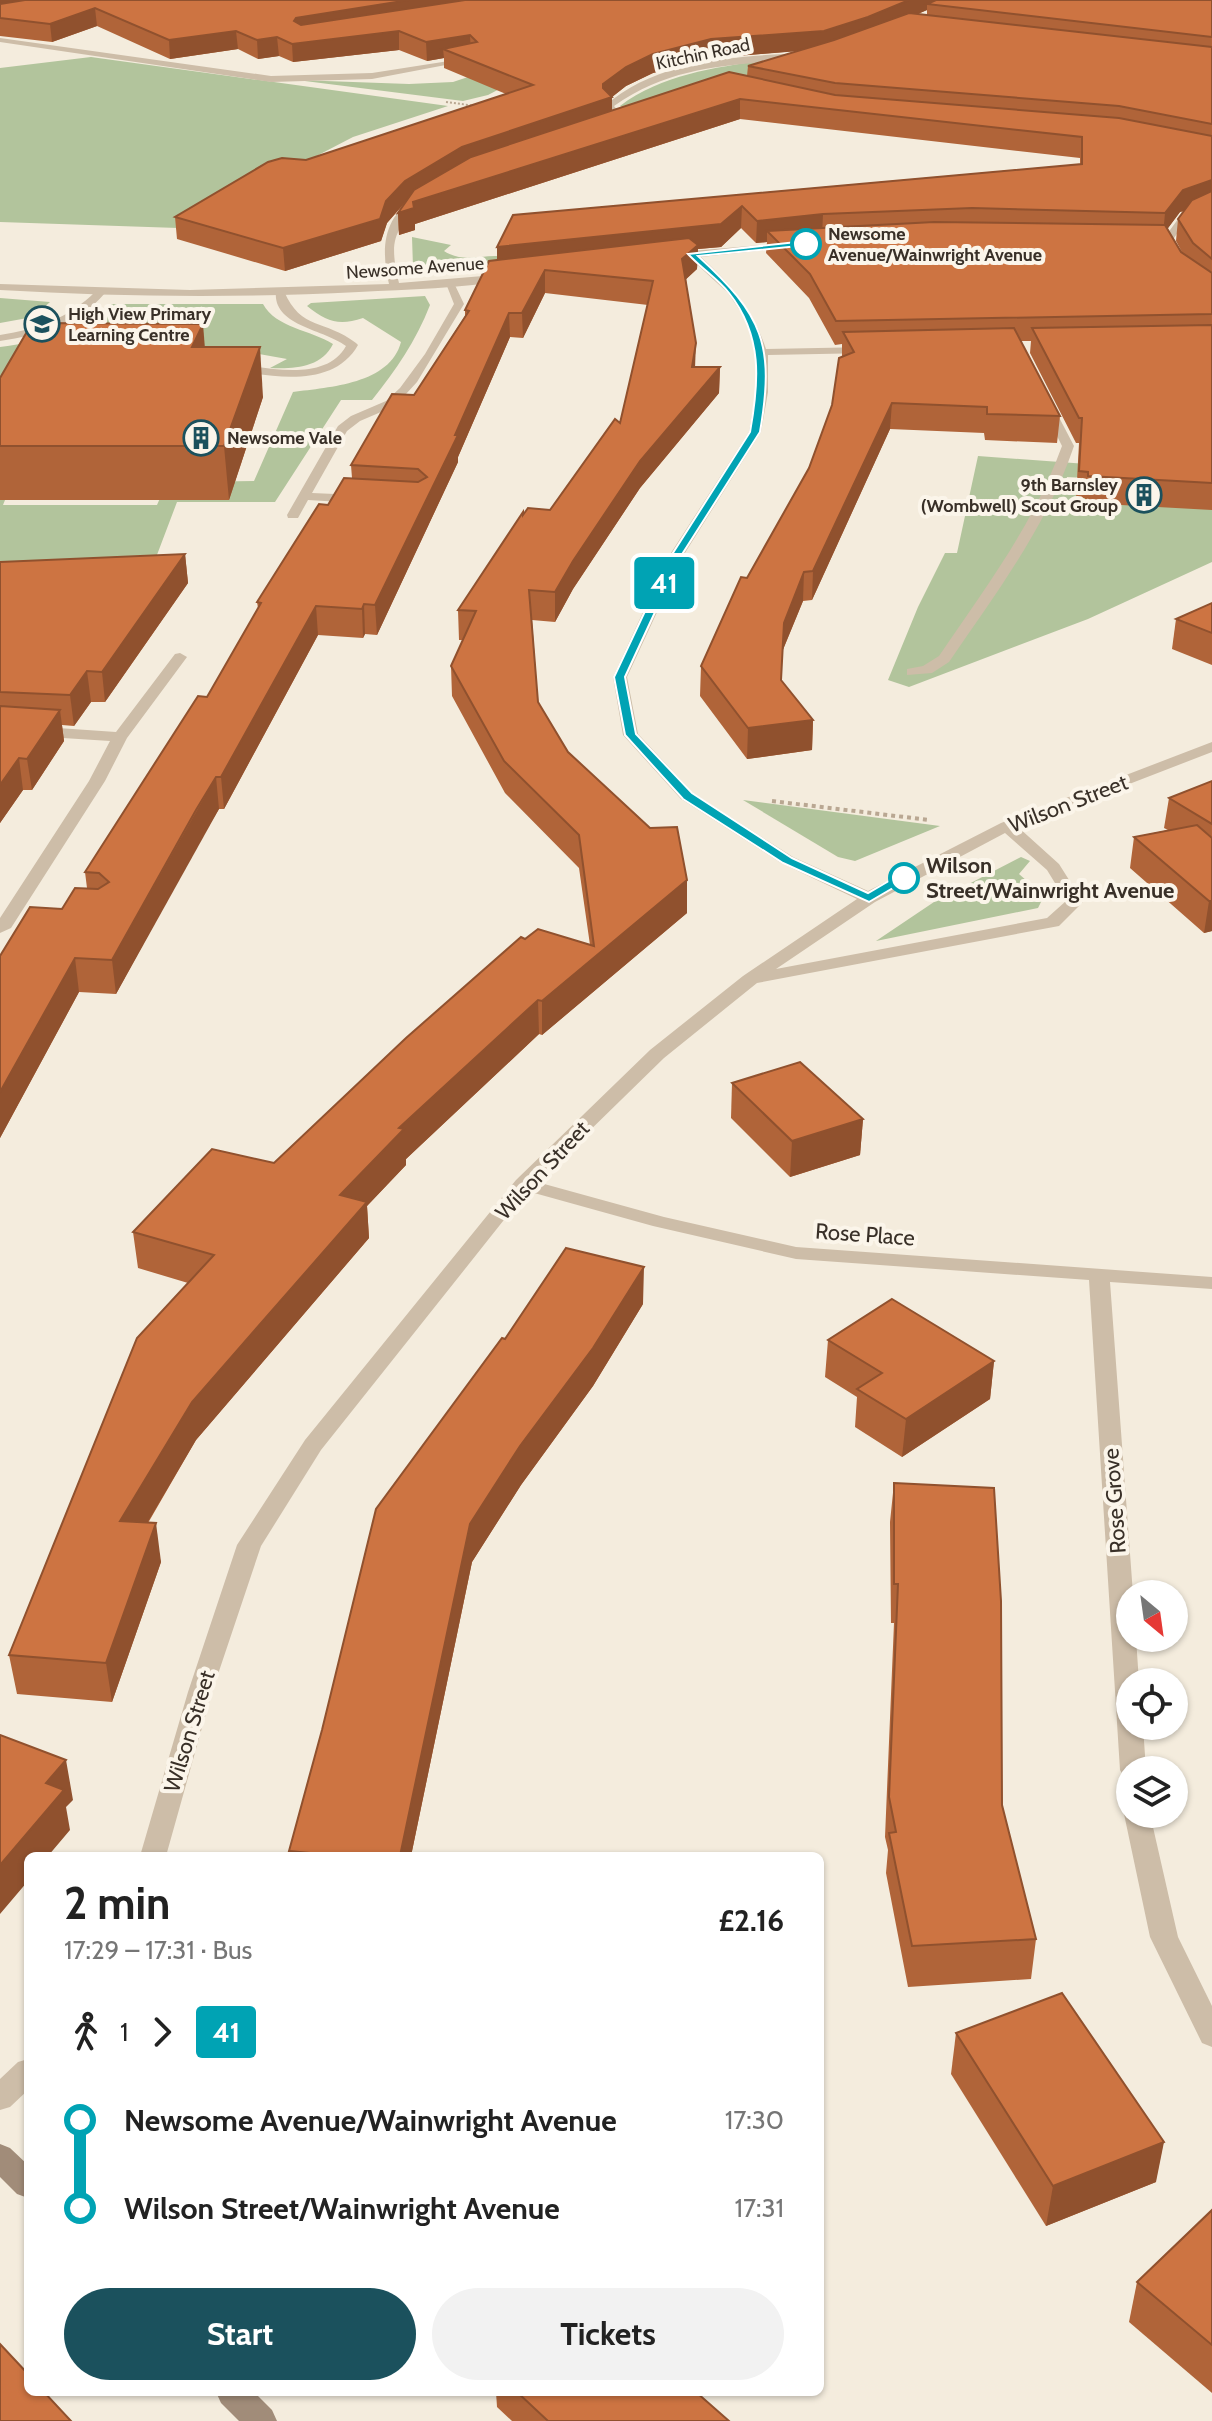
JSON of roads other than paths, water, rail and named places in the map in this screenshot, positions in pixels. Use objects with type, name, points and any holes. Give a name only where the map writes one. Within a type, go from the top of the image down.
[{"type":"street","points":[[0,40],[271,79],[372,76],[471,59]]},
{"type":"street","name":"Kitchin Road","points":[[623,119],[609,106],[625,93],[647,82],[770,56],[815,57],[786,68]]},
{"type":"street","points":[[608,124],[638,115]]},
{"type":"street","points":[[395,287],[386,251],[389,234],[410,207],[422,198]]},
{"type":"street","points":[[1167,241],[1184,217],[1212,206]]},
{"type":"street","points":[[1152,240],[1167,241]]},
{"type":"street","points":[[1167,241],[1184,270],[1212,293]]},
{"type":"street","points":[[661,258],[806,244]]},
{"type":"street","points":[[692,254],[732,291],[752,321],[762,352],[762,392],[755,432],[676,556],[620,677],[631,735],[687,796],[787,860],[869,898]]},
{"type":"street","name":"Newsome Avenue","points":[[0,287],[100,293],[280,293],[395,287],[524,275]]},
{"type":"street","points":[[293,515],[342,429],[352,418],[395,402],[450,326],[459,304],[449,283]]},
{"type":"street","points":[[0,338],[48,328],[72,319],[100,293]]},
{"type":"street","points":[[225,366],[297,373],[321,370],[341,362],[349,354],[352,345],[344,338],[290,317],[281,307],[280,293]]},
{"type":"street","points":[[762,352],[882,350]]},
{"type":"street","points":[[912,672],[927,670],[944,659],[1020,546],[1063,462],[1068,446],[1039,389]]},
{"type":"street","points":[[306,496],[377,500]]},
{"type":"street","points":[[2,928],[21,910],[120,737],[180,657]]},
{"type":"street","points":[[0,729],[120,737]]},
{"type":"street","name":"Wilson Street","points":[[154,1852],[200,1692],[249,1545],[313,1445],[523,1184],[657,1054],[749,980],[869,898],[927,865],[1007,826],[1212,747]]},
{"type":"street","points":[[749,980],[1053,922],[1075,902],[1053,867],[1007,826]]},
{"type":"street","name":"Rose Place","points":[[523,1184],[660,1222],[796,1253],[1212,1283]]},
{"type":"street","name":"Rose Grove","points":[[1099,1277],[1126,1668]]},
{"type":"street","points":[[1140,1828],[1164,1937],[1212,2035]]},
{"type":"street","points":[[0,2098],[24,2075]]},
{"type":"street","points":[[0,2157],[24,2181]]},
{"type":"street","points":[[236,2396],[261,2421]]},
{"type":"place","name":"Newsome Avenue/Wainwright Avenue","points":[[806,244]]},
{"type":"place","name":"High View Primary Learning Centre","points":[[42,324]]},
{"type":"place","name":"Newsome Vale","points":[[201,438]]},
{"type":"place","name":"9th Barnsley (Wombwell) Scout Group","points":[[1144,495]]},
{"type":"place","name":"Wilson Street/Wainwright Avenue","points":[[904,878]]}]
